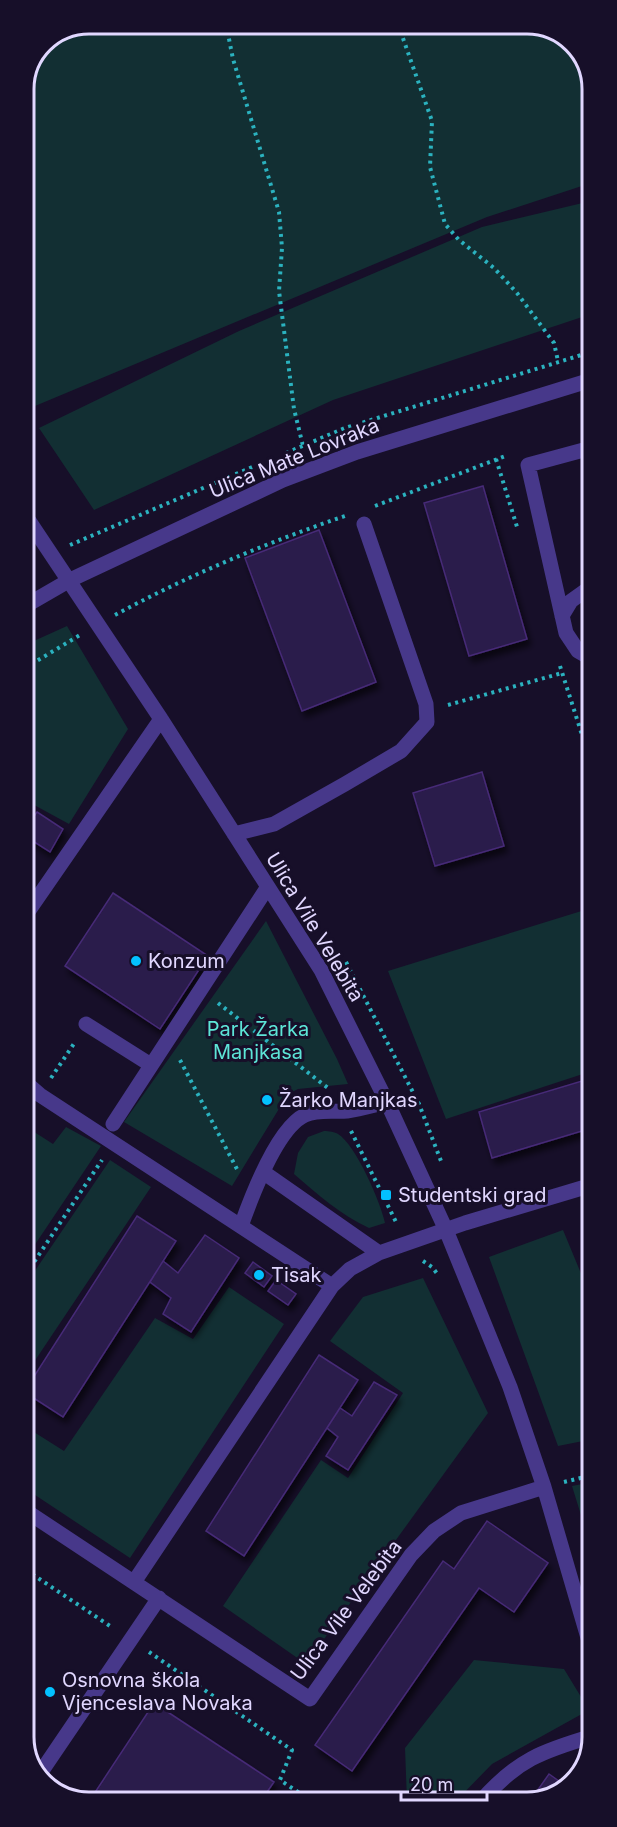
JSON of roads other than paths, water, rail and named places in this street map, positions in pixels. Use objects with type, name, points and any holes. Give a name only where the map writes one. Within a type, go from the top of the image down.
[{"type":"street","name":"Ulica Mate Lovraka","points":[[34,601],[70,580],[228,505],[325,464],[582,383]]},
{"type":"street","points":[[582,450],[528,465],[566,633],[582,653]]},
{"type":"street","points":[[234,834],[274,824],[400,751],[426,722],[426,704],[364,524]]},
{"type":"street","name":"Ulica Vile Velebita","points":[[34,528],[161,719],[321,970],[387,1102],[446,1230],[510,1387],[544,1486],[582,1617]]},
{"type":"street","points":[[562,616],[571,601],[582,593]]},
{"type":"street","points":[[34,903],[161,719]]},
{"type":"street","points":[[113,1124],[267,888]]},
{"type":"street","points":[[86,1024],[151,1065]]},
{"type":"street","points":[[34,1090],[332,1286]]},
{"type":"street","points":[[241,1226],[274,1150],[286,1132],[305,1115],[347,1111],[387,1102]]},
{"type":"street","points":[[263,1172],[379,1253]]},
{"type":"street","points":[[134,1582],[332,1286],[350,1269],[379,1253],[582,1188]]},
{"type":"street","name":"Ulica Vile Velebita","points":[[34,1516],[310,1699],[411,1555],[434,1531],[461,1513],[544,1486]]},
{"type":"street","points":[[44,1768],[159,1598]]},
{"type":"street","points":[[490,1792],[526,1760],[549,1749],[582,1739]]},
{"type":"place","name":"Konzum","points":[[136,961]]},
{"type":"place","name":"Žarko Manjkas","points":[[267,1100]]},
{"type":"place","name":"Studentski grad","points":[[386,1195]]},
{"type":"place","name":"Tisak","points":[[259,1275]]},
{"type":"place","name":"Osnovna škola Vjenceslava Novaka","points":[[50,1692]]},
{"type":"park label","name":"Park Žarka Manjkasa","points":[[258,1040]]}]
